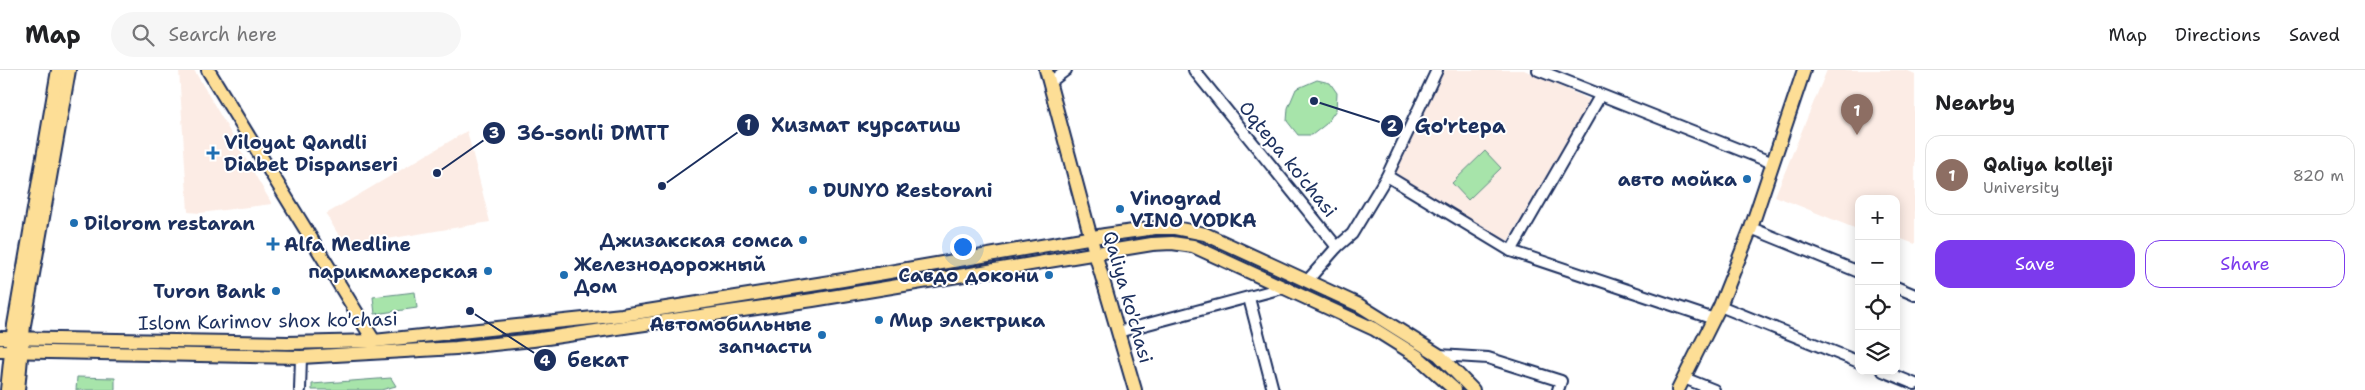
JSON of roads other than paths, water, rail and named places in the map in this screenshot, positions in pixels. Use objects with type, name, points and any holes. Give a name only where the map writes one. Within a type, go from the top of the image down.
[{"type":"main road","points":[[6,390],[12,338],[58,70]]},
{"type":"main road","points":[[12,338],[69,70]]},
{"type":"main road","points":[[208,70],[374,342]]},
{"type":"main road","name":"Qaliya ko'chasi","points":[[1046,70],[1095,253],[1135,390]]},
{"type":"main road","points":[[1678,390],[1720,306],[1751,228],[1804,70]]},
{"type":"main road","name":"Islom Karimov shox ko'chasi","points":[[10,352],[300,358],[386,354],[523,341],[1155,228],[1195,232],[1307,281],[1377,315],[1439,355],[1463,388]]},
{"type":"main road","name":"Islom Karimov shox ko'chasi","points":[[12,338],[287,343],[374,342],[664,315],[843,295],[1152,244],[1183,244],[1194,246],[1352,318],[1402,345],[1463,388]]},
{"type":"main road","points":[[10,352],[18,390]]},
{"type":"street","points":[[1049,83],[1066,70]]},
{"type":"street","name":"Oqtepa ko'chasi","points":[[1194,70],[1337,247]]},
{"type":"street","points":[[1307,281],[1337,247],[1352,234],[1387,176],[1437,70]]},
{"type":"street","points":[[1538,70],[1773,163]]},
{"type":"street","points":[[1511,251],[1600,96]]},
{"type":"street","points":[[1387,176],[1511,251],[1714,319]]},
{"type":"street","points":[[1751,228],[1855,270]]},
{"type":"street","points":[[1118,332],[1286,287]]},
{"type":"street","points":[[1900,288],[1915,294]]},
{"type":"street","points":[[1248,298],[1273,390]]},
{"type":"street","points":[[1720,306],[1855,360]]},
{"type":"street","points":[[1439,355],[1488,358],[1561,381],[1558,390]]},
{"type":"street","points":[[300,358],[300,390]]},
{"type":"street","points":[[1893,375],[1915,384]]},
{"type":"street","points":[[1684,378],[1714,390]]},
{"type":"place","name":"Go'rtepa","points":[[1314,101]]},
{"type":"place","name":"Qaliya kolleji","points":[[1857,135]]},
{"type":"place","name":"Viloyat Qandli Diabet Dispanseri","points":[[213,153]]},
{"type":"place","name":"36-sonli DMTT","points":[[437,173]]},
{"type":"place","name":"авто мойка","points":[[1747,179]]},
{"type":"place","name":"Хизмат курсатиш","points":[[662,186]]},
{"type":"place","name":"DUNYO Restorani","points":[[813,190]]},
{"type":"place","name":"Vinograd VINO VODKA","points":[[1120,209]]},
{"type":"place","name":"Dilorom restaran","points":[[74,223]]},
{"type":"place","name":"Джизакская сомса","points":[[803,240]]},
{"type":"place","name":"Alfa Medline","points":[[273,244]]},
{"type":"place","name":"парикмахерская","points":[[488,271]]},
{"type":"place","name":"Железнодорожный Дом","points":[[564,275]]},
{"type":"place","name":"Савдо докони","points":[[1049,275]]},
{"type":"place","name":"Turon Bank","points":[[276,291]]},
{"type":"place","name":"бекат","points":[[470,311]]},
{"type":"place","name":"Мир электрика","points":[[879,320]]},
{"type":"place","name":"Автомобильные запчасти","points":[[822,335]]}]
